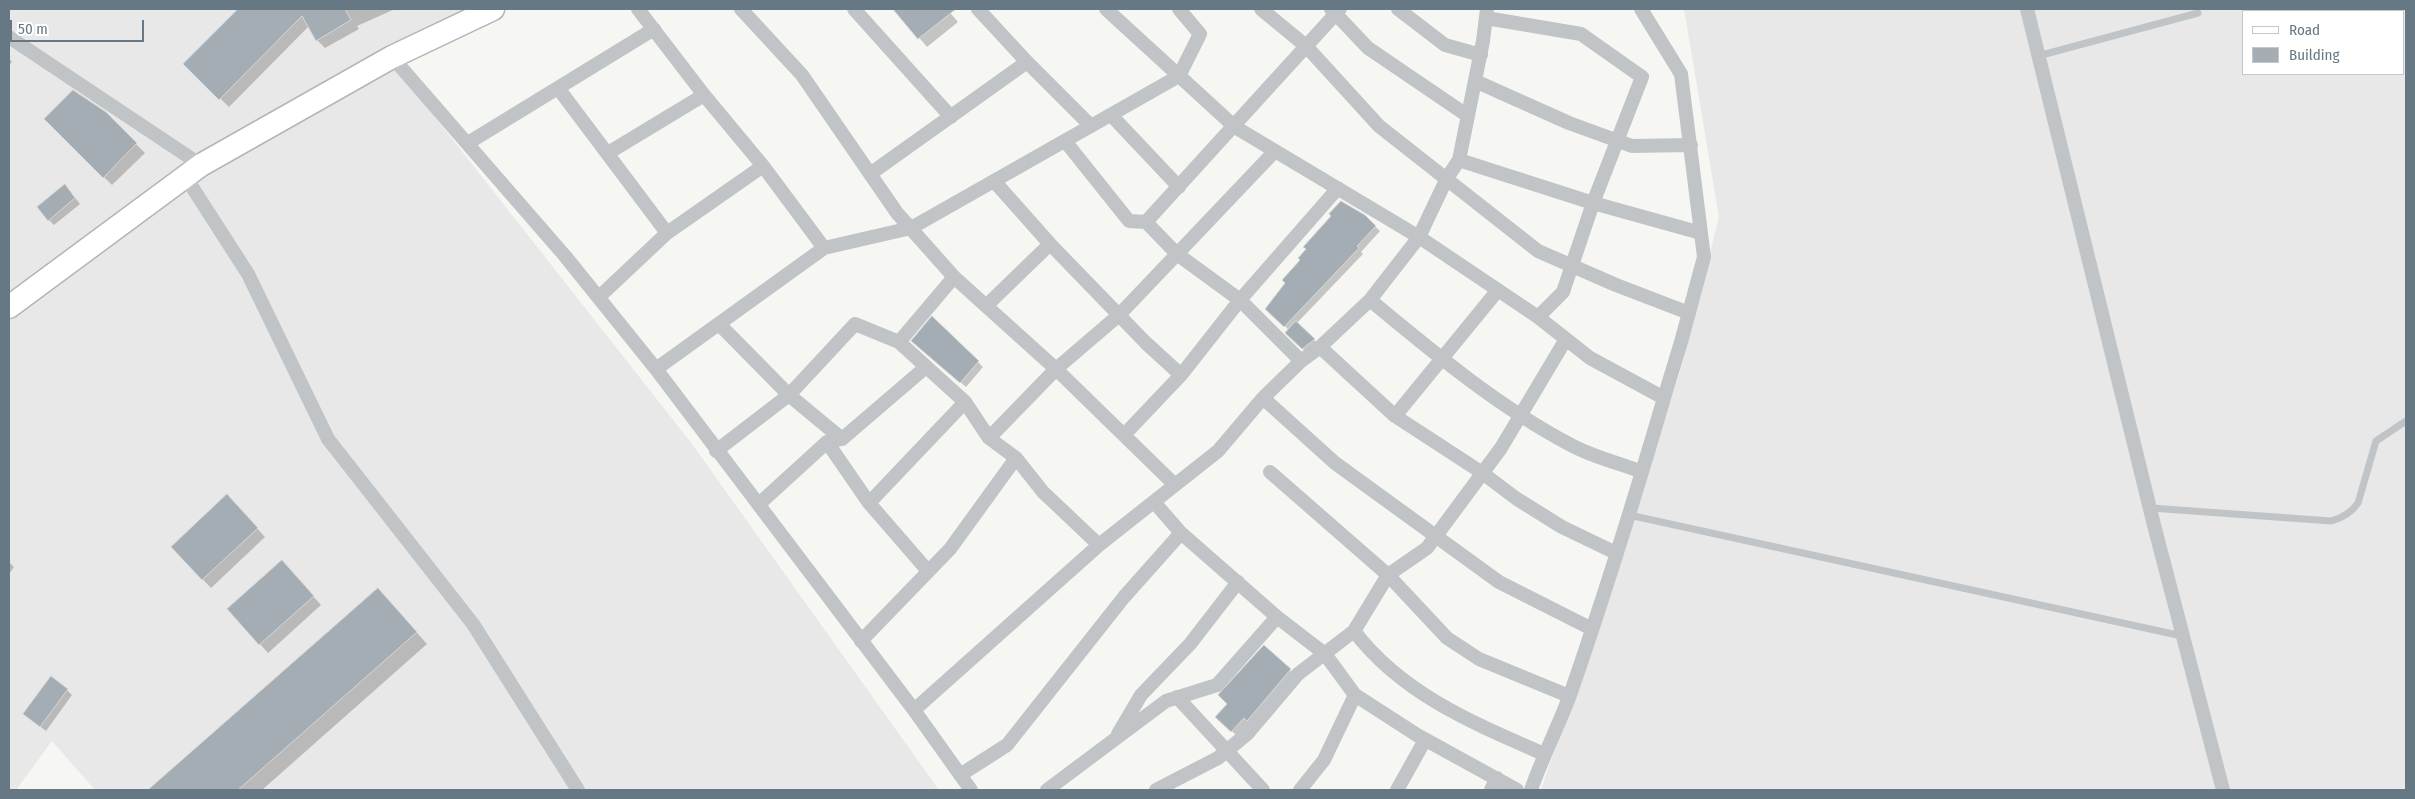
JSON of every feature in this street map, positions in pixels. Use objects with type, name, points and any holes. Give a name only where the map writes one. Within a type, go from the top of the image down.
[{"type":"main road","points":[[9,307],[193,170],[392,57],[493,9]]},
{"type":"street","points":[[638,9],[704,95],[763,166],[824,248]]},
{"type":"street","points":[[854,9],[951,117]]},
{"type":"street","points":[[978,9],[1027,62],[1091,126]]},
{"type":"street","points":[[1106,9],[1234,127],[1419,237],[1538,317],[1590,358],[1664,398]]},
{"type":"street","points":[[656,370],[824,248],[911,228],[1180,76],[1200,34],[1179,9]]},
{"type":"street","points":[[1261,9],[1306,46],[1379,126],[1538,251],[1689,313]]},
{"type":"street","points":[[1398,9],[1445,45],[1481,54]]},
{"type":"street","points":[[1531,790],[1569,696],[1592,629],[1642,472],[1704,257],[1681,74],[1640,9]]},
{"type":"street","points":[[2027,9],[2182,636],[2223,790]]},
{"type":"street","points":[[744,10],[802,75],[897,213],[954,277],[1056,369],[1175,485]]},
{"type":"street","points":[[1146,222],[1234,127],[1306,46],[1335,10],[1368,48],[1468,116]]},
{"type":"street","points":[[914,710],[1099,546],[1218,451],[1263,398],[1301,361],[1320,347],[1370,300],[1419,237],[1447,178],[1459,160],[1481,54],[1487,13],[1581,34],[1642,77],[1593,203],[1563,292],[1538,317]]},
{"type":"street","points":[[468,143],[654,29]]},
{"type":"street","points":[[9,37],[193,170],[248,274],[328,439],[473,624],[578,790]]},
{"type":"street","points":[[392,57],[599,297],[716,451],[760,504],[914,710],[971,790]]},
{"type":"street","points":[[870,174],[1027,62]]},
{"type":"street","points":[[1475,81],[1569,123],[1632,146],[1691,145]]},
{"type":"street","points":[[558,88],[667,234]]},
{"type":"street","points":[[608,153],[704,95]]},
{"type":"street","points":[[1111,115],[1179,187]]},
{"type":"street","points":[[1065,141],[1129,222],[1146,222],[1177,254],[1240,300],[1301,361]]},
{"type":"street","points":[[989,438],[1056,369],[1119,315],[1275,151]]},
{"type":"street","points":[[1459,160],[1593,203],[1701,233]]},
{"type":"street","points":[[599,297],[667,234],[763,166]]},
{"type":"street","points":[[994,181],[1050,244],[1181,375]]},
{"type":"street","points":[[1124,436],[1181,375],[1240,300],[1338,188]]},
{"type":"street","points":[[986,306],[1050,244]]},
{"type":"street","points":[[899,342],[954,277]]},
{"type":"street","points":[[1394,416],[1443,360],[1498,290]]},
{"type":"street","points":[[1370,300],[1471,383],[1520,417],[1573,446],[1642,472]]},
{"type":"street","points":[[716,451],[789,395],[855,324],[899,342],[965,402],[989,438],[1016,458],[1043,492],[1099,546]]},
{"type":"street","points":[[720,325],[789,395],[842,440]]},
{"type":"street","points":[[1156,790],[1226,752],[1248,733],[1298,674],[1354,631],[1388,575],[1427,548],[1501,448],[1566,339]]},
{"type":"street","points":[[1320,347],[1394,416],[1482,472],[1517,499],[1562,527],[1616,553]]},
{"type":"street","points":[[760,504],[827,442],[842,440],[926,367]]},
{"type":"street","points":[[1263,398],[1335,463],[1499,582],[1592,629]]},
{"type":"street","points":[[869,503],[965,402]]},
{"type":"street","points":[[827,442],[869,503],[928,571]]},
{"type":"street","points":[[861,641],[950,549],[1016,458]]},
{"type":"street","points":[[1270,472],[1388,575],[1447,638],[1480,659],[1569,696]]},
{"type":"street","points":[[1154,502],[1181,533],[1277,617],[1324,654],[1355,695],[1494,784],[1517,790]]},
{"type":"street","points":[[960,775],[1007,745],[1124,597],[1181,533]]},
{"type":"street","points":[[1114,741],[1141,695],[1190,644],[1238,582]]},
{"type":"street","points":[[1047,790],[1166,700],[1217,685],[1277,617]]},
{"type":"street","points":[[1354,631],[1367,648],[1415,690],[1461,718],[1544,754]]},
{"type":"street","points":[[1300,790],[1324,760],[1355,695]]},
{"type":"street","points":[[1177,697],[1263,790]]},
{"type":"street","points":[[1397,790],[1425,740]]},
{"type":"lane","points":[[2038,56],[2198,13]]},
{"type":"lane","points":[[2151,508],[2331,521],[2340,518],[2353,510],[2358,503],[2376,441],[2406,422]]},
{"type":"lane","points":[[1628,515],[2182,636]]},
{"type":"shaded area","points":[[9,9],[470,9],[383,51],[692,444],[939,790],[95,790],[52,741],[16,790],[9,790]]},
{"type":"shaded area","points":[[1684,9],[2406,9],[2406,790],[1541,790],[1680,372],[1719,217]]},
{"type":"building","points":[[238,9],[345,9],[351,20],[316,41],[302,16],[219,100],[183,64]]},
{"type":"building","points":[[893,9],[956,9],[918,39]]},
{"type":"building","points":[[73,90],[106,112],[137,143],[103,178],[44,119]]},
{"type":"building","points":[[65,184],[75,198],[48,221],[37,207]]},
{"type":"building","points":[[1341,201],[1365,215],[1376,226],[1357,246],[1359,248],[1284,327],[1265,309],[1285,283],[1282,280],[1300,260],[1298,258],[1306,249],[1303,247],[1331,216],[1329,214]]},
{"type":"building","points":[[932,316],[979,361],[960,383],[911,341]]},
{"type":"building","points":[[1296,321],[1315,339],[1302,349],[1285,333]]},
{"type":"building","points":[[227,494],[258,528],[202,580],[171,547]]},
{"type":"building","points":[[282,560],[314,596],[259,645],[227,609]]},
{"type":"building","points":[[378,588],[417,632],[238,790],[148,790]]},
{"type":"building","points":[[1264,645],[1291,669],[1247,721],[1244,718],[1231,732],[1215,717],[1227,704],[1218,695]]},
{"type":"building","points":[[51,676],[68,689],[40,727],[23,714]]}]
